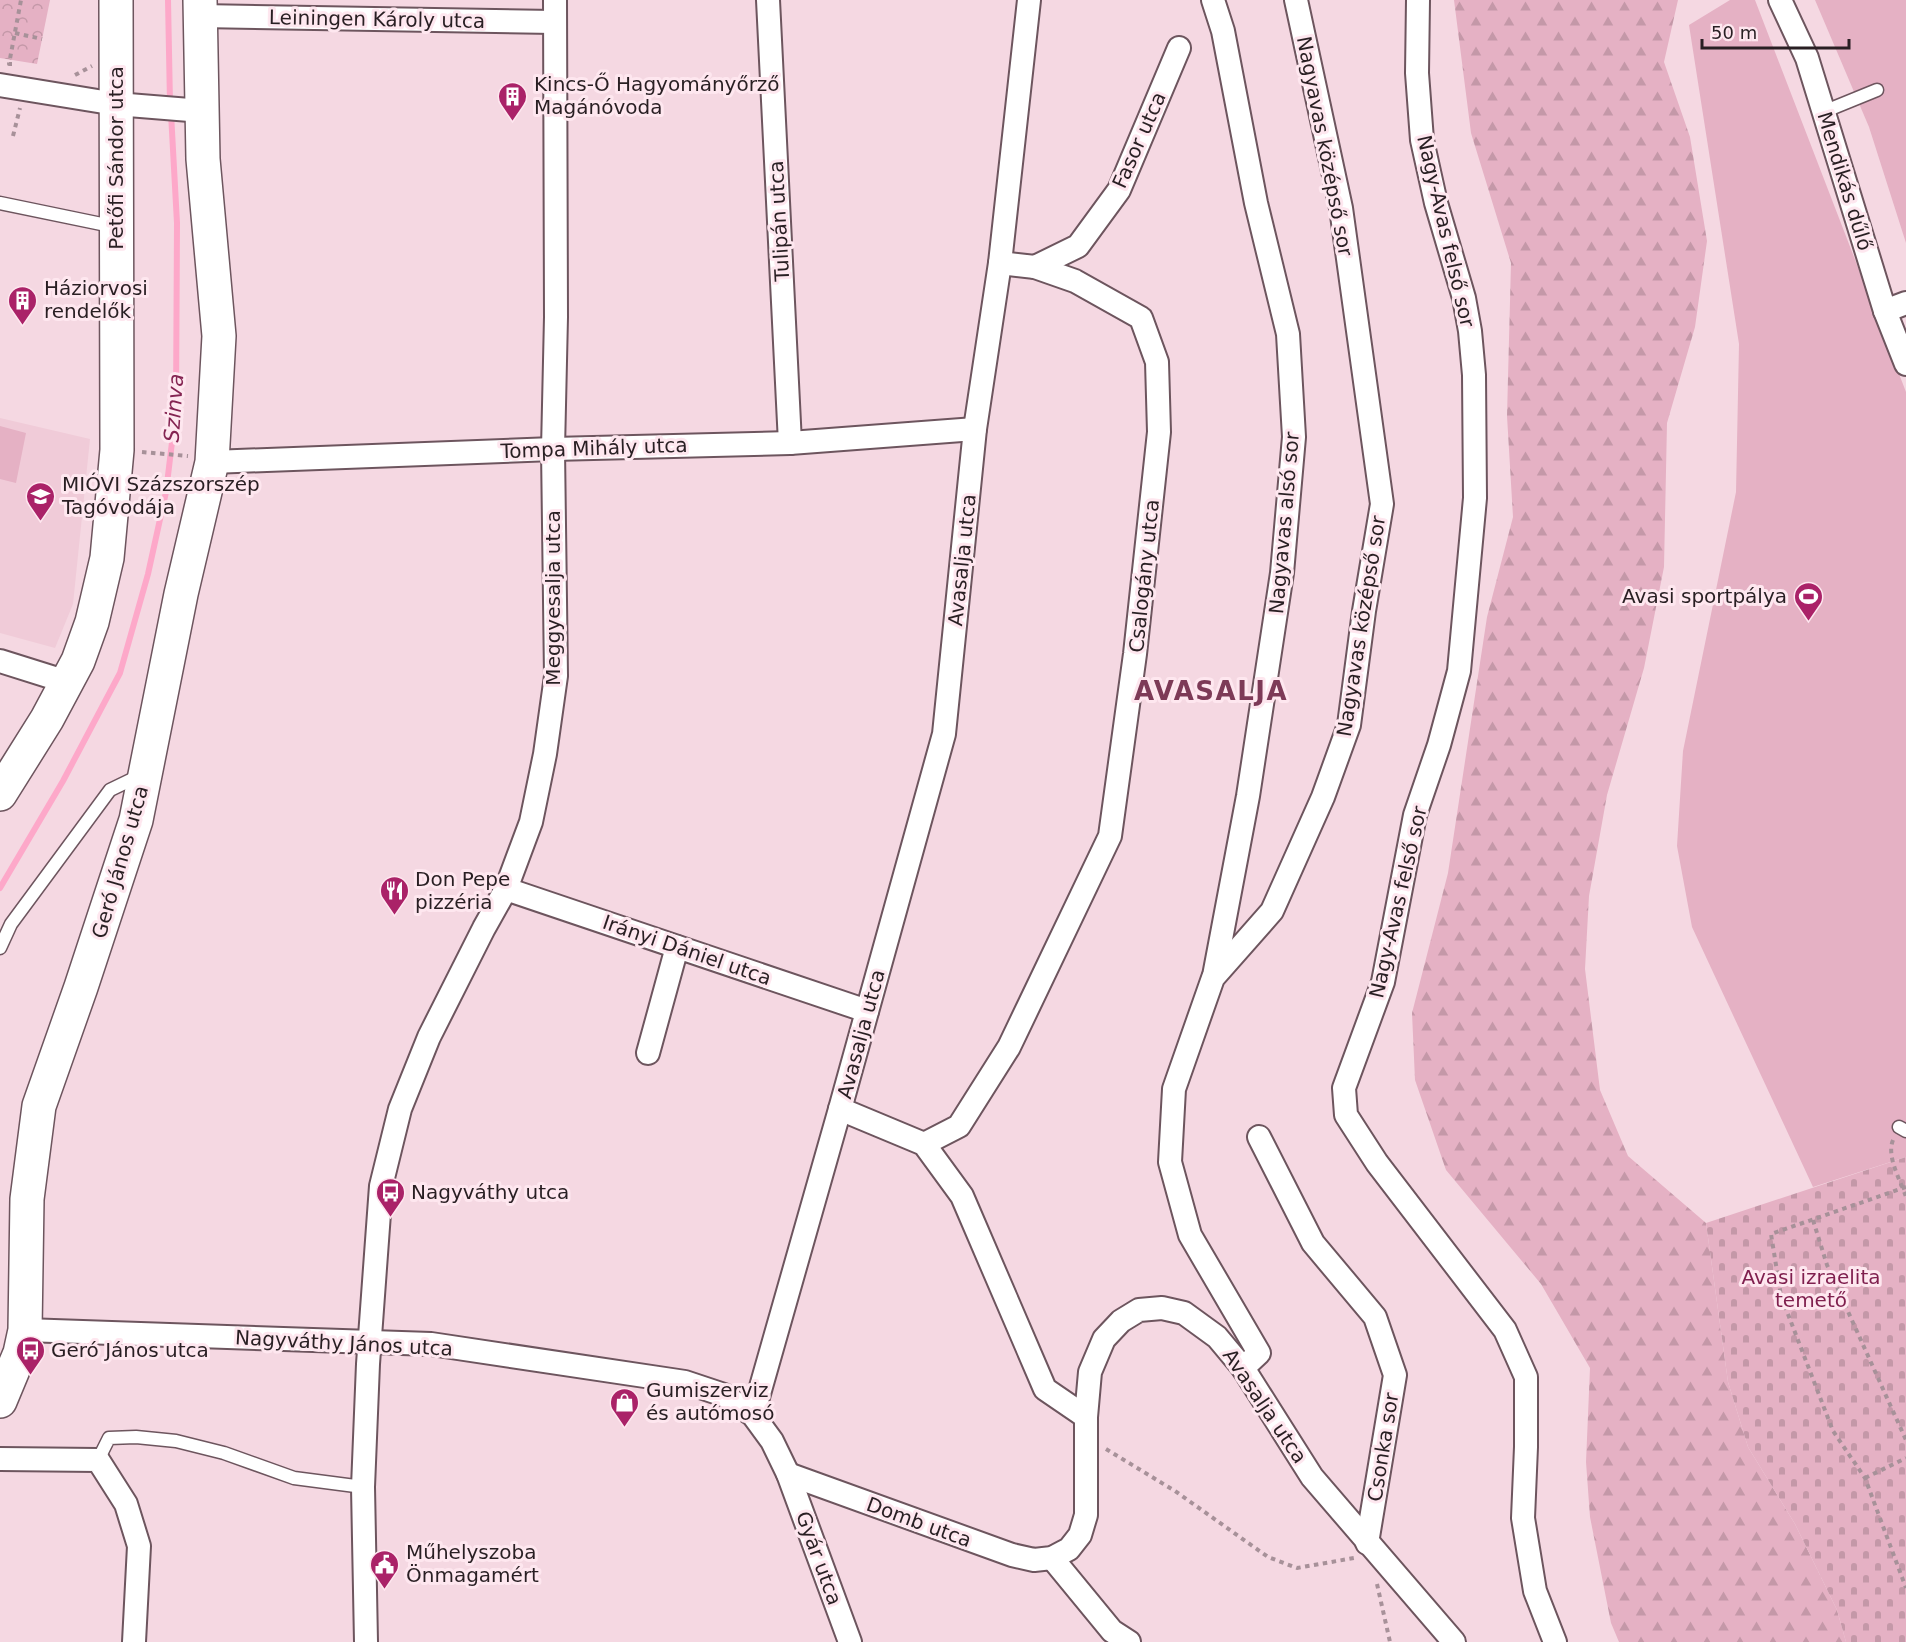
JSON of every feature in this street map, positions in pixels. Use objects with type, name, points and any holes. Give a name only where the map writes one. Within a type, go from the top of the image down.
[{"type":"street","name":"Petőfi Sándor utca","points":[[0,794],[47,719],[78,661],[92,622],[107,558],[117,450],[116,0]]},
{"type":"street","name":"Tulipán utca","points":[[768,0],[790,443]]},
{"type":"street","name":"Avasalja utca","points":[[753,1415],[944,734],[975,429],[1000,263],[1029,0]]},
{"type":"street","name":"Nagyavas alsó sor","points":[[1213,0],[1223,31],[1256,203],[1288,334],[1294,437],[1282,573],[1248,796],[1213,978]]},
{"type":"street","name":"Nagyavas középső sor","points":[[1243,1368],[1259,1353],[1190,1235],[1170,1162],[1174,1089],[1213,978],[1272,911],[1327,787],[1349,725],[1364,611],[1382,504],[1341,208],[1296,0]]},
{"type":"street","name":"Nagy-Avas felső sor","points":[[1418,0],[1417,73],[1422,140],[1436,203],[1464,298],[1470,331],[1474,375],[1475,498],[1459,671],[1439,745],[1415,815],[1383,982],[1344,1088],[1346,1114],[1377,1162],[1505,1330],[1526,1377],[1526,1447],[1522,1518],[1535,1592],[1555,1642]]},
{"type":"street","name":"Mendikás dűlő","points":[[1780,0],[1807,58],[1823,112],[1896,307],[1906,364]]},
{"type":"street","points":[[200,8],[203,159],[219,336],[202,459]]},
{"type":"street","name":"Leiningen Károly utca","points":[[200,8],[555,11]]},
{"type":"street","name":"Meggyesalja utca","points":[[366,1642],[363,1487],[381,1186],[400,1109],[429,1037],[506,889],[531,822],[545,754],[556,676],[553,449],[556,317],[555,11]]},
{"type":"street","name":"Fasor utca","points":[[1035,267],[1078,246],[1119,190],[1179,48]]},
{"type":"street","points":[[0,85],[116,104],[202,111]]},
{"type":"street","name":"Csalogány utca","points":[[924,1144],[959,1126],[1009,1047],[1110,836],[1135,654],[1160,432],[1157,362],[1141,318],[1075,281],[1035,267],[1000,263]]},
{"type":"street","name":"Tompa Mihály utca","points":[[202,459],[790,443],[975,429]]},
{"type":"street","name":"Geró János utca","points":[[0,1401],[20,1353],[13,1329],[39,1106],[133,831],[182,594],[202,459]]},
{"type":"street","points":[[0,661],[67,682]]},
{"type":"street","name":"Irányi Dániel utca","points":[[506,889],[867,1011]]},
{"type":"street","points":[[648,1053],[677,947]]},
{"type":"street","name":"Avasalja utca","points":[[840,1109],[924,1144]]},
{"type":"street","name":"Csonka sor","points":[[1259,1137],[1313,1243],[1375,1317],[1395,1375],[1361,1550]]},
{"type":"street","points":[[924,1144],[962,1196],[1045,1389],[1085,1427],[1086,1515],[1080,1535],[1069,1549],[1052,1558],[1119,1638]]},
{"type":"street","name":"Avasalja utca","points":[[1085,1427],[1090,1372],[1104,1339],[1121,1320],[1138,1310],[1162,1308],[1184,1313],[1217,1337],[1243,1368],[1361,1550],[1454,1642]]},
{"type":"street","name":"Nagyváthy János utca","points":[[13,1329],[431,1344],[685,1382],[724,1395],[753,1415],[772,1441],[788,1474]]},
{"type":"street","points":[[0,1459],[98,1460],[126,1504],[139,1546],[134,1642]]},
{"type":"street","name":"Domb utca","points":[[788,1474],[1012,1555],[1034,1560],[1052,1558]]},
{"type":"street","name":"Gyár utca","points":[[788,1474],[850,1642]]},
{"type":"lane","points":[[1823,112],[1877,90]]},
{"type":"lane","points":[[0,203],[116,227]]},
{"type":"lane","points":[[0,948],[11,924],[110,790],[146,773]]},
{"type":"lane","points":[[98,1460],[109,1438],[136,1437],[176,1441],[224,1453],[294,1478],[363,1487]]},
{"type":"path","points":[[20,66],[9,64],[21,0]]},
{"type":"path","points":[[15,33],[42,39]]},
{"type":"path","points":[[65,74],[76,75],[101,61]]},
{"type":"path","points":[[13,136],[24,89]]},
{"type":"path","points":[[117,450],[202,459]]},
{"type":"path","points":[[1902,1129],[1891,1146],[1893,1161],[1906,1197]]},
{"type":"path","points":[[1904,1187],[1771,1234],[1781,1296],[1833,1431],[1865,1478],[1906,1588]]},
{"type":"path","points":[[1813,1220],[1827,1264],[1906,1440]]},
{"type":"path","points":[[1085,1427],[1268,1557],[1297,1568],[1361,1550],[1390,1642]]},
{"type":"path","points":[[1865,1478],[1906,1458]]},
{"type":"shaded area","name":"MIÓVI Százszorszép Tagóvodája","points":[[0,418],[90,439],[73,604],[55,648],[0,633]]},
{"type":"green space","points":[[0,0],[50,0],[37,64],[0,58]]},
{"type":"green space","points":[[1454,0],[1678,0],[1664,62],[1690,137],[1707,241],[1695,327],[1667,423],[1664,567],[1644,668],[1607,795],[1589,896],[1585,969],[1600,1090],[1628,1156],[1706,1223],[1728,1382],[1748,1447],[1795,1524],[1837,1610],[1846,1642],[1619,1642],[1611,1623],[1590,1517],[1586,1462],[1590,1368],[1541,1284],[1446,1170],[1415,1080],[1412,1013],[1448,873],[1487,617],[1513,517],[1507,416],[1511,263],[1471,133]]},
{"type":"green space","name":"Avasi sportpálya","points":[[1730,0],[1755,0],[1906,392],[1906,1157],[1813,1187],[1692,927],[1677,846],[1683,751],[1736,492],[1739,344],[1689,25]]},
{"type":"green space","points":[[1815,0],[1906,0],[1906,243],[1869,127]]},
{"type":"green space","points":[[0,426],[26,433],[16,483],[0,479]]},
{"type":"green space","name":"Avasi izraelita temető","points":[[1906,1157],[1906,1642],[1846,1642],[1837,1610],[1795,1524],[1748,1447],[1728,1382],[1706,1223]]},
{"type":"waterway","name":"Szinva","points":[[168,0],[170,103]]},
{"type":"waterway","name":"Szinva","points":[[0,888],[63,781],[120,673],[148,574],[166,492],[176,409],[177,223],[171,113]]},
{"type":"place","name":"Kincs-Ő Hagyományőrző Magánóvoda","points":[[513,122]]},
{"type":"place","name":"Háziorvosi rendelők","points":[[23,326]]},
{"type":"place","name":"MIÓVI Százszorszép Tagóvodája","points":[[41,522]]},
{"type":"place","name":"Avasi sportpálya","points":[[1808,622]]},
{"type":"place","name":"Don Pepe pizzéria","points":[[394,916]]},
{"type":"place","name":"Nagyváthy utca","points":[[390,1218]]},
{"type":"place","name":"Geró János utca","points":[[30,1376]]},
{"type":"place","name":"Gumiszerviz és autómosó","points":[[625,1428]]},
{"type":"place","name":"Műhelyszoba Önmagamért","points":[[385,1590]]},
{"type":"district","name":"AVASALJA","points":[[1211,691]]}]
